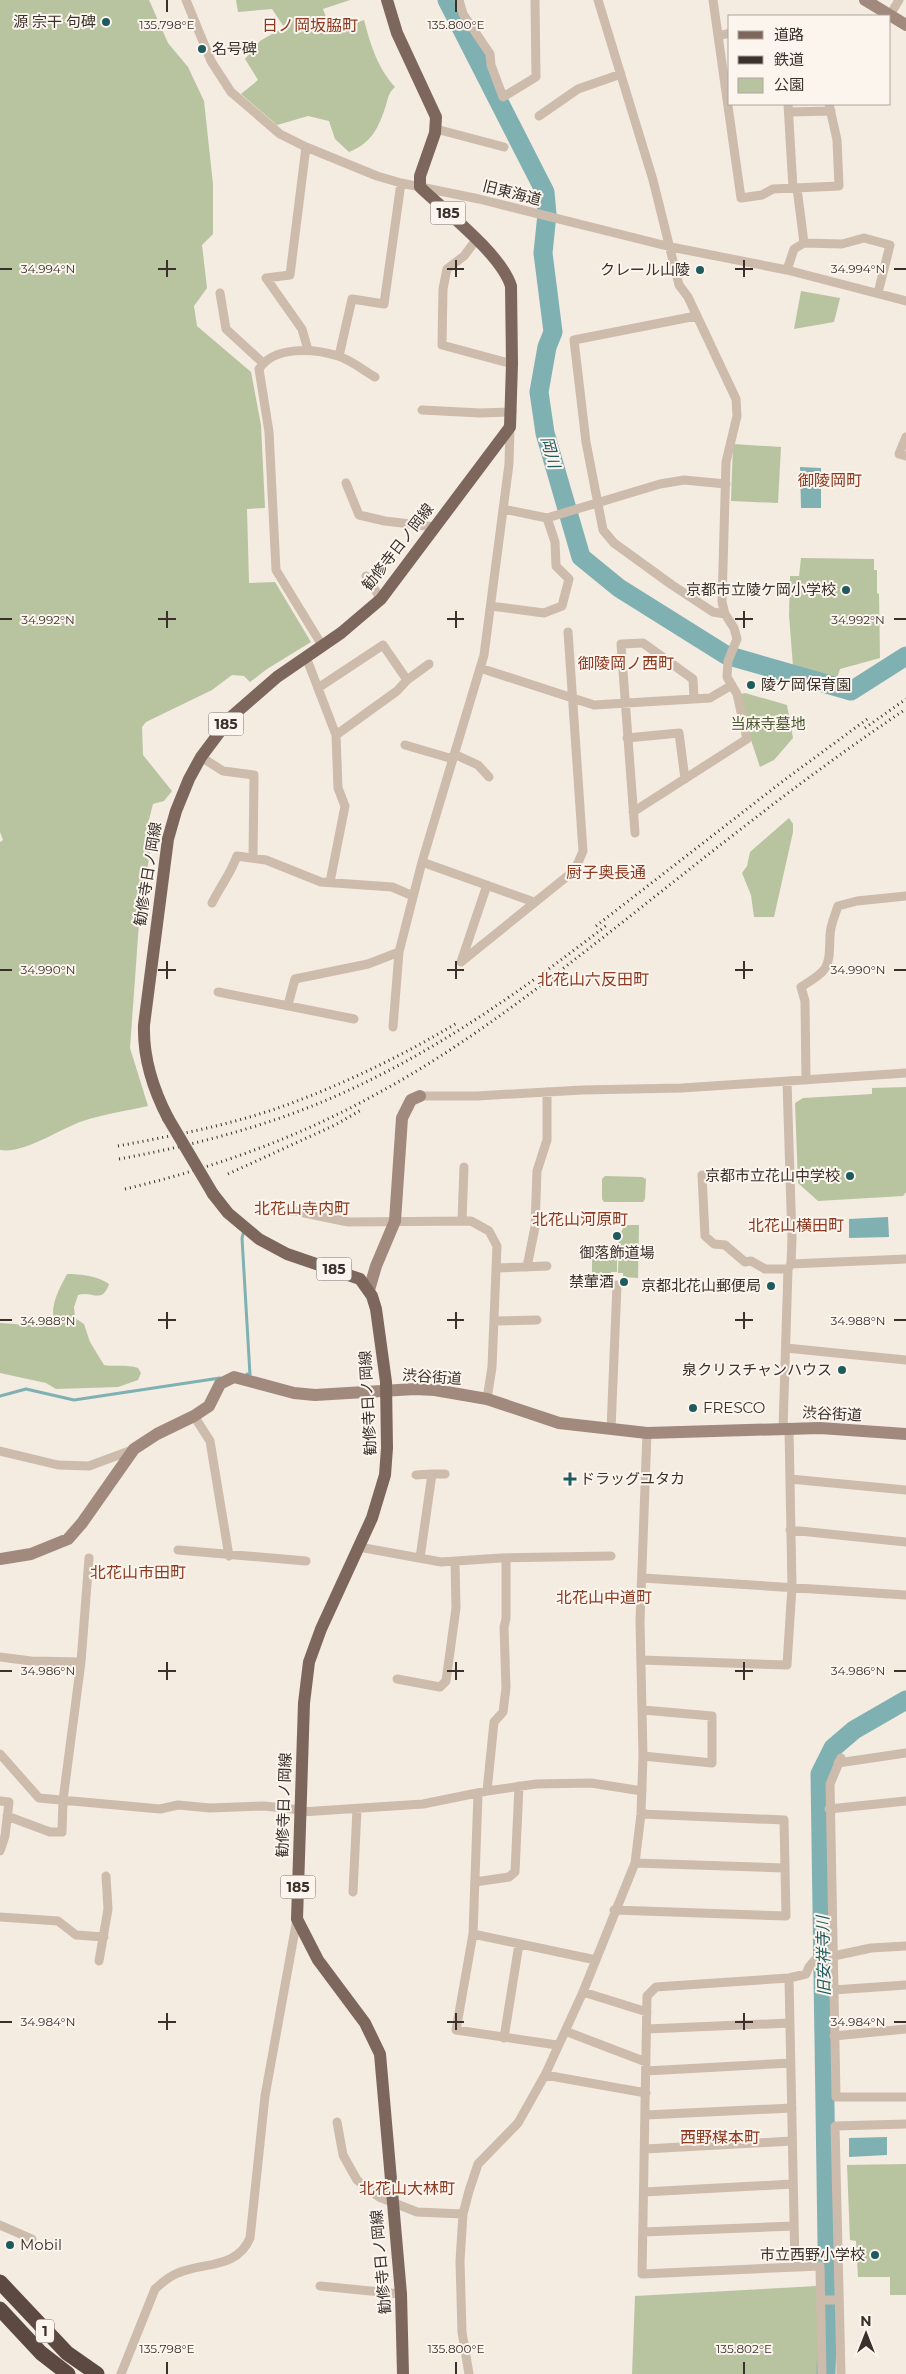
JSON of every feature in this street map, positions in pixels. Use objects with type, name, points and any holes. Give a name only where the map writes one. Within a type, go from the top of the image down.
[{"type":"highway","name":"1","points":[[0,2282],[67,2353],[97,2374]]},
{"type":"highway","name":"1","points":[[0,2308],[42,2353],[68,2374]]},
{"type":"main road","points":[[387,0],[397,33],[434,114],[436,129]]},
{"type":"main road","points":[[865,0],[888,15]]},
{"type":"main road","points":[[891,17],[906,25]]},
{"type":"main road","name":"185","points":[[420,187],[420,176],[436,129]]},
{"type":"main road","name":"勧修寺日ノ岡線","points":[[404,2374],[401,2294],[380,2054],[365,2023],[318,1960],[297,1919],[304,1703],[309,1662],[320,1629],[377,1505],[385,1475],[388,1448],[386,1382],[379,1326],[374,1302],[364,1283],[354,1276],[287,1254],[259,1239],[236,1222],[223,1208],[168,1118],[150,1077],[144,1047],[144,1026],[168,839],[182,795],[201,757],[231,717],[250,698],[276,677],[323,647],[357,621],[381,599],[510,427],[512,412],[511,286],[507,275],[476,240],[420,187]]},
{"type":"main road","name":"185","points":[[369,1290],[376,1266],[395,1221],[399,1182],[401,1126],[408,1104],[413,1098],[420,1096]]},
{"type":"main road","name":"渋谷街道","points":[[0,1559],[31,1554],[68,1539],[82,1523],[134,1449],[157,1434],[194,1416],[209,1406],[220,1384],[234,1378],[315,1395],[425,1390],[487,1399],[560,1423],[647,1433],[786,1429],[906,1434]]},
{"type":"street","name":"旧東海道","points":[[186,0],[212,60],[231,92],[280,134],[306,147],[377,176],[401,183],[546,215],[581,226],[671,247],[786,270],[906,301]]},
{"type":"street","points":[[459,0],[463,14],[490,54],[491,65],[504,97],[536,77],[535,0]]},
{"type":"street","points":[[598,0],[671,247],[679,285],[688,297],[736,399],[737,416],[726,462],[722,602],[725,614],[734,628],[737,639],[728,661],[727,677],[738,694],[748,739],[633,812]]},
{"type":"street","points":[[713,0],[741,198],[762,195],[773,189],[795,188],[839,186],[837,140],[830,108],[789,108],[795,188],[804,243]]},
{"type":"street","points":[[891,15],[899,0]]},
{"type":"street","points":[[718,36],[728,34]]},
{"type":"street","points":[[539,116],[578,90],[621,74]]},
{"type":"street","points":[[436,129],[504,147]]},
{"type":"street","points":[[306,147],[290,276],[266,278],[302,329],[308,350]]},
{"type":"street","points":[[339,356],[352,299],[384,304],[401,183]]},
{"type":"street","points":[[786,270],[794,249],[804,243],[842,244],[864,238],[890,245],[878,293]]},
{"type":"street","points":[[476,240],[464,256],[447,269],[443,289],[442,344],[512,364]]},
{"type":"street","points":[[220,293],[226,330],[263,363]]},
{"type":"street","points":[[696,316],[574,340],[584,433],[603,530],[614,543],[713,612],[725,614]]},
{"type":"street","points":[[323,647],[276,570],[269,432],[259,382],[259,369],[271,356],[308,350],[339,356],[375,377]]},
{"type":"street","points":[[422,410],[480,413],[512,412]]},
{"type":"street","name":"勧修寺日ノ岡線","points":[[393,1027],[399,952],[422,862],[480,668],[491,606],[509,464],[510,427]]},
{"type":"street","points":[[906,437],[899,454],[906,456]]},
{"type":"street","points":[[503,509],[547,518],[660,484],[684,480],[726,484]]},
{"type":"street","points":[[346,483],[360,515],[385,521],[435,527]]},
{"type":"street","points":[[491,606],[544,613],[562,606],[568,579],[556,566],[555,542],[547,518]]},
{"type":"street","points":[[366,576],[381,599]]},
{"type":"street","points":[[487,885],[461,962],[575,870],[583,851],[568,632]]},
{"type":"street","points":[[635,833],[621,644],[643,644],[693,679],[694,699]]},
{"type":"street","points":[[318,688],[383,645],[406,680]]},
{"type":"street","points":[[306,657],[336,735],[338,788],[345,806],[330,882]]},
{"type":"street","points":[[336,735],[397,691],[406,680],[429,664]]},
{"type":"street","points":[[480,668],[594,705],[710,698],[732,685]]},
{"type":"street","points":[[627,738],[679,733],[685,779]]},
{"type":"street","points":[[404,745],[454,756],[478,765],[489,777]]},
{"type":"street","points":[[201,757],[223,771],[254,775],[253,858]]},
{"type":"street","points":[[212,903],[222,882],[231,871],[237,856],[266,860],[321,882],[392,887],[413,896]]},
{"type":"street","points":[[422,862],[534,902]]},
{"type":"street","points":[[806,1080],[805,1001],[801,986],[817,977],[829,962],[830,935],[838,906],[857,901],[906,896]]},
{"type":"street","points":[[288,1006],[295,979],[368,964],[399,952]]},
{"type":"street","points":[[218,992],[354,1019]]},
{"type":"street","points":[[420,1096],[477,1096],[682,1088],[906,1073]]},
{"type":"street","points":[[641,1660],[786,1665],[792,1587],[790,1479],[786,1429],[786,1348],[792,1239],[787,1082]]},
{"type":"street","points":[[527,1267],[535,1227],[536,1171],[547,1140],[547,1092]]},
{"type":"street","points":[[462,1221],[464,1168]]},
{"type":"street","points":[[702,1175],[705,1236],[714,1244],[725,1245],[745,1262],[751,1261],[765,1269],[906,1259]]},
{"type":"street","points":[[277,1211],[295,1211],[348,1222],[472,1221],[484,1226],[493,1235],[497,1246],[492,1368],[487,1399]]},
{"type":"street","points":[[497,1268],[547,1266]]},
{"type":"street","points":[[611,1429],[617,1285]]},
{"type":"street","points":[[494,1321],[537,1320]]},
{"type":"street","points":[[786,1348],[906,1360]]},
{"type":"street","points":[[194,1416],[210,1442],[229,1556]]},
{"type":"street","points":[[469,2374],[462,2332],[460,2260],[463,2214],[478,2164],[518,2123],[545,2075],[596,1960],[614,1910],[635,1863],[641,1814],[643,1756],[641,1660],[647,1433]]},
{"type":"street","points":[[0,1450],[58,1465],[88,1466],[134,1449]]},
{"type":"street","points":[[420,1558],[432,1474]]},
{"type":"street","points":[[416,1475],[446,1474]]},
{"type":"street","points":[[790,1479],[906,1490]]},
{"type":"street","points":[[790,1530],[906,1542]]},
{"type":"street","points":[[359,1547],[441,1562],[506,1558],[611,1556]]},
{"type":"street","points":[[178,1550],[229,1556],[306,1561]]},
{"type":"street","points":[[7,1816],[50,1832],[62,1832],[63,1800],[81,1662],[89,1558]]},
{"type":"street","points":[[487,1791],[494,1722],[503,1712],[506,1688],[504,1627],[506,1619],[506,1558]]},
{"type":"street","points":[[397,1679],[440,1686],[446,1681],[456,1608],[455,1562]]},
{"type":"street","points":[[643,1578],[906,1595]]},
{"type":"street","points":[[0,1657],[31,1661],[81,1662]]},
{"type":"street","points":[[643,1710],[712,1716],[712,1763],[643,1756]]},
{"type":"street","points":[[906,1753],[840,1760],[830,1784],[829,1810],[836,2098],[906,2097]]},
{"type":"street","points":[[0,1754],[39,1798],[160,1809],[178,1805],[210,1808],[264,1806],[301,1811],[357,1809],[423,1804],[519,1786],[565,1782],[591,1783],[642,1790]]},
{"type":"street","points":[[475,1882],[509,1877],[516,1872],[519,1786]]},
{"type":"street","points":[[478,1794],[473,1934],[456,2030],[557,2045]]},
{"type":"street","points":[[0,1801],[9,1802],[5,1836],[0,1850]]},
{"type":"street","points":[[829,1810],[906,1801]]},
{"type":"street","points":[[353,1892],[357,1809]]},
{"type":"street","points":[[614,1910],[786,1916],[784,1820],[641,1814]]},
{"type":"street","points":[[635,1863],[785,1868]]},
{"type":"street","points":[[99,1961],[108,1909],[106,1876]]},
{"type":"street","points":[[0,1916],[58,1921],[76,1935],[104,1937]]},
{"type":"street","points":[[121,2374],[156,2289],[166,2279],[179,2272],[223,2263],[240,2254],[246,2248],[250,2238],[264,2096],[297,1919]]},
{"type":"street","points":[[473,1934],[596,1960]]},
{"type":"street","points":[[504,2038],[519,1944]]},
{"type":"street","points":[[822,2374],[820,2266],[642,2274],[647,1996],[656,1986],[789,1978],[806,1974],[815,1960],[871,1948],[906,1946]]},
{"type":"street","points":[[789,1978],[796,2267]]},
{"type":"street","points":[[833,1990],[906,1985]]},
{"type":"street","points":[[582,1992],[647,2012]]},
{"type":"street","points":[[647,2030],[790,2023]]},
{"type":"street","points":[[834,2036],[906,2029]]},
{"type":"street","points":[[565,2030],[646,2067],[791,2063]]},
{"type":"street","points":[[545,2075],[646,2093]]},
{"type":"street","points":[[646,2115],[792,2108]]},
{"type":"street","points":[[337,2122],[343,2155],[357,2180],[379,2197],[417,2212],[463,2214]]},
{"type":"street","points":[[841,2374],[835,2126],[906,2124]]},
{"type":"street","points":[[645,2149],[792,2141]]},
{"type":"street","points":[[644,2192],[794,2184]]},
{"type":"street","points":[[0,2225],[32,2239]]},
{"type":"street","points":[[643,2232],[794,2226]]},
{"type":"street","points":[[320,2286],[401,2294]]},
{"type":"street","points":[[820,2300],[839,2300]]},
{"type":"green space","points":[[0,0],[149,0],[168,43],[188,67],[204,101],[213,184],[213,234],[202,245],[207,288],[194,306],[197,326],[251,372],[261,425],[265,508],[247,509],[249,583],[275,582],[311,642],[267,669],[250,682],[244,676],[232,675],[212,690],[146,722],[142,727],[143,755],[172,791],[164,801],[153,804],[146,831],[151,845],[139,923],[130,1048],[148,1106],[83,1121],[31,1145],[10,1150],[0,1150],[0,842],[3,840],[0,832]]},
{"type":"green space","points":[[236,0],[350,0],[323,9],[331,31],[364,20],[379,64],[395,87],[389,95],[377,127],[364,144],[349,152],[335,139],[329,121],[308,116],[277,125],[241,94],[258,80],[245,59],[260,41],[284,27],[272,9],[238,12]]},
{"type":"green space","points":[[801,291],[840,298],[834,322],[794,329]]},
{"type":"green space","points":[[733,444],[781,447],[778,503],[731,501]]},
{"type":"green space","points":[[801,558],[874,559],[874,570],[877,570],[877,593],[879,594],[880,658],[840,669],[837,678],[793,666],[789,615],[790,576],[799,576]]},
{"type":"green space","name":"当麻寺墓地","points":[[745,693],[787,705],[793,738],[774,760],[760,767],[744,719],[741,694]]},
{"type":"green space","points":[[789,818],[793,824],[793,832],[774,917],[754,917],[751,895],[742,873],[747,866],[750,852]]},
{"type":"green space","points":[[906,1087],[906,1192],[903,1196],[818,1201],[798,1183],[795,1103],[803,1098],[872,1094],[872,1088]]},
{"type":"green space","points":[[605,1176],[642,1177],[646,1179],[645,1199],[643,1202],[604,1202],[602,1199],[602,1179]]},
{"type":"green space","points":[[625,1225],[639,1225],[638,1278],[623,1277],[623,1273],[618,1273],[619,1236]]},
{"type":"green space","points":[[592,1257],[617,1257],[617,1272],[611,1272],[611,1282],[592,1281]]},
{"type":"green space","points":[[67,1274],[94,1277],[109,1284],[103,1294],[96,1296],[88,1294],[78,1295],[74,1307],[75,1318],[84,1324],[90,1342],[104,1365],[138,1368],[141,1373],[138,1380],[118,1387],[56,1389],[46,1383],[0,1373],[0,1323],[57,1327],[54,1321],[53,1308],[57,1294]]},
{"type":"green space","points":[[906,2164],[906,2295],[890,2295],[890,2277],[858,2277],[856,2241],[850,2240],[847,2165]]},
{"type":"green space","points":[[817,2286],[818,2374],[632,2374],[635,2296]]},
{"type":"water","points":[[800,467],[821,468],[821,508],[801,508]]},
{"type":"water","points":[[888,1217],[889,1237],[849,1238],[849,1219]]},
{"type":"water","points":[[887,2137],[887,2155],[849,2157],[849,2138]]},
{"type":"waterway","name":"岡川","points":[[447,0],[545,192],[547,214],[543,253],[553,332],[547,347],[539,392],[545,433],[581,557],[619,588],[726,655],[851,691],[906,656]]},
{"type":"waterway","points":[[244,1230],[242,1238],[250,1375],[247,1374]]},
{"type":"waterway","points":[[0,1396],[26,1389],[74,1400],[220,1378]]},
{"type":"waterway","name":"旧安祥寺川","points":[[826,2374],[828,2307],[820,1774],[833,1748],[854,1730],[906,1700]]},
{"type":"railway","points":[[865,728],[906,699]]},
{"type":"railway","points":[[125,1189],[158,1181],[256,1150],[350,1108],[410,1075],[468,1038],[524,998],[791,791],[906,709]]},
{"type":"railway","points":[[596,926],[783,781],[870,717]]},
{"type":"railway","points":[[119,1159],[201,1142],[241,1131],[325,1101],[368,1081],[410,1059],[491,1009],[607,925]]},
{"type":"railway","points":[[118,1146],[218,1125],[278,1108],[369,1070],[414,1048],[457,1023]]},
{"type":"railway","points":[[228,1174],[335,1125],[361,1110]]},
{"type":"place","name":"源 宗干 句碑","points":[[106,22]]},
{"type":"place","name":"名号碑","points":[[202,49]]},
{"type":"place","name":"クレール山陵","points":[[700,270]]},
{"type":"place","name":"京都市立陵ケ岡小学校","points":[[846,590]]},
{"type":"place","name":"陵ケ岡保育園","points":[[751,685]]},
{"type":"place","name":"京都市立花山中学校","points":[[850,1176]]},
{"type":"place","name":"御落飾道場","points":[[617,1236]]},
{"type":"place","name":"禁葷酒","points":[[624,1282]]},
{"type":"place","name":"京都北花山郵便局","points":[[771,1286]]},
{"type":"place","name":"泉クリスチャンハウス","points":[[842,1370]]},
{"type":"place","name":"FRESCO","points":[[693,1408]]},
{"type":"place","name":"ドラッグユタカ","points":[[570,1479]]},
{"type":"place","name":"Mobil","points":[[10,2245]]},
{"type":"place","name":"市立西野小学校","points":[[875,2255]]},
{"type":"district","name":"日ノ岡坂脇町","points":[[310,25]]},
{"type":"district","name":"御陵岡町","points":[[830,480]]},
{"type":"district","name":"御陵岡ノ西町","points":[[626,663]]},
{"type":"district","name":"厨子奥長通","points":[[606,872]]},
{"type":"district","name":"北花山六反田町","points":[[593,979]]},
{"type":"district","name":"北花山寺内町","points":[[302,1208]]},
{"type":"district","name":"北花山河原町","points":[[580,1219]]},
{"type":"district","name":"北花山横田町","points":[[796,1225]]},
{"type":"district","name":"北花山市田町","points":[[138,1572]]},
{"type":"district","name":"北花山中道町","points":[[604,1597]]},
{"type":"district","name":"西野楳本町","points":[[720,2137]]},
{"type":"district","name":"北花山大林町","points":[[407,2188]]}]
